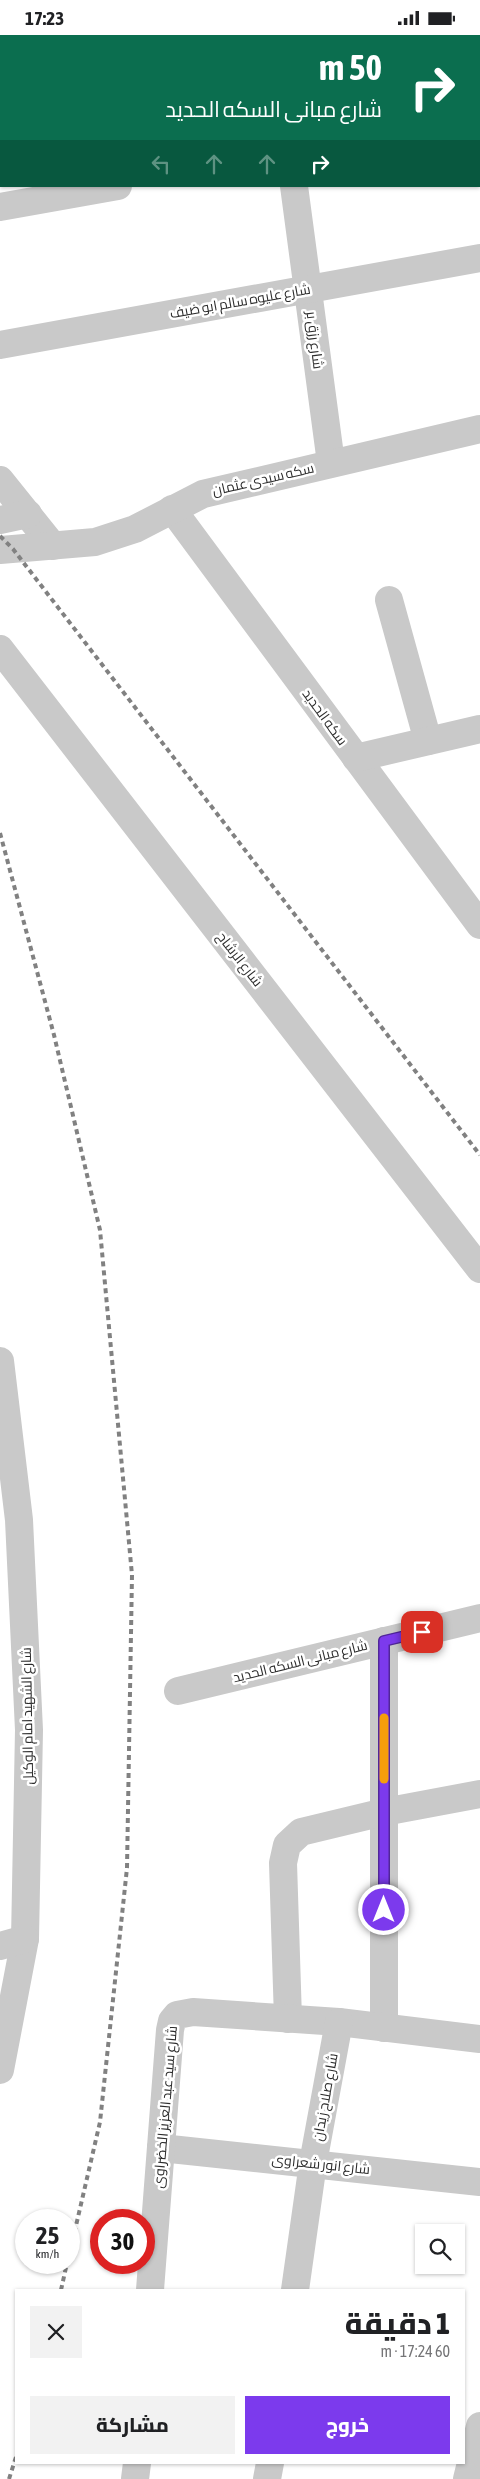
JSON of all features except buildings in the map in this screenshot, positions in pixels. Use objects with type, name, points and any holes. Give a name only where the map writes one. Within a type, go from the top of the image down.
[{"type":"street","points":[[0,207],[34,193],[106,187]]},
{"type":"street","name":"شارع رزق بر","points":[[294,187],[331,463]]},
{"type":"street","name":"شارع عليوه سالم ابو ضيف","points":[[0,345],[480,258]]},
{"type":"street","name":"سكه سيدى عثمان","points":[[0,551],[95,542],[135,529],[211,491],[480,429]]},
{"type":"street","points":[[0,480],[53,546]]},
{"type":"street","name":"سكه الحديد","points":[[172,509],[480,925]]},
{"type":"street","points":[[0,520],[28,514]]},
{"type":"street","points":[[389,600],[428,741]]},
{"type":"street","name":"شارع الرشاح","points":[[0,649],[480,1269]]},
{"type":"street","points":[[356,758],[480,729]]},
{"type":"street","name":"شارع الشهيد امام الوكيل","points":[[0,1361],[19,1520],[29,1729],[0,2070]]},
{"type":"street","name":"شارع مبانى السكه الحديد","points":[[178,1691],[480,1618]]},
{"type":"street","points":[[384,1641],[384,2028]]},
{"type":"street","points":[[480,1794],[384,1811],[301,1832],[287,1845],[283,1863],[288,2019],[339,2022],[480,2039]]},
{"type":"street","name":"شارع سيد عبد العزيز الخضراوى","points":[[150,2289],[172,2021],[177,2015],[193,2012],[288,2019]]},
{"type":"street","name":"شارع صلاح زيدان","points":[[295,2289],[313,2163],[339,2022]]},
{"type":"street","name":"شارع انور شعراوى","points":[[161,2148],[480,2182]]},
{"type":"street","points":[[471,2460],[480,2426]]},
{"type":"street","points":[[135,2479],[137,2464]]},
{"type":"street","points":[[268,2479],[270,2464]]},
{"type":"railway","points":[[0,536],[13,549],[480,1155]]},
{"type":"railway","points":[[0,833],[54,1035],[100,1230],[132,1575],[127,1868],[100,2122],[80,2209]]},
{"type":"railway","points":[[61,2289],[65,2274]]},
{"type":"railway","points":[[9,2479],[15,2460]]},
{"type":"slow traffic","points":[[384,1718],[384,1779]]},
{"type":"route","points":[[384,1910],[384,1641],[422,1632]]}]
